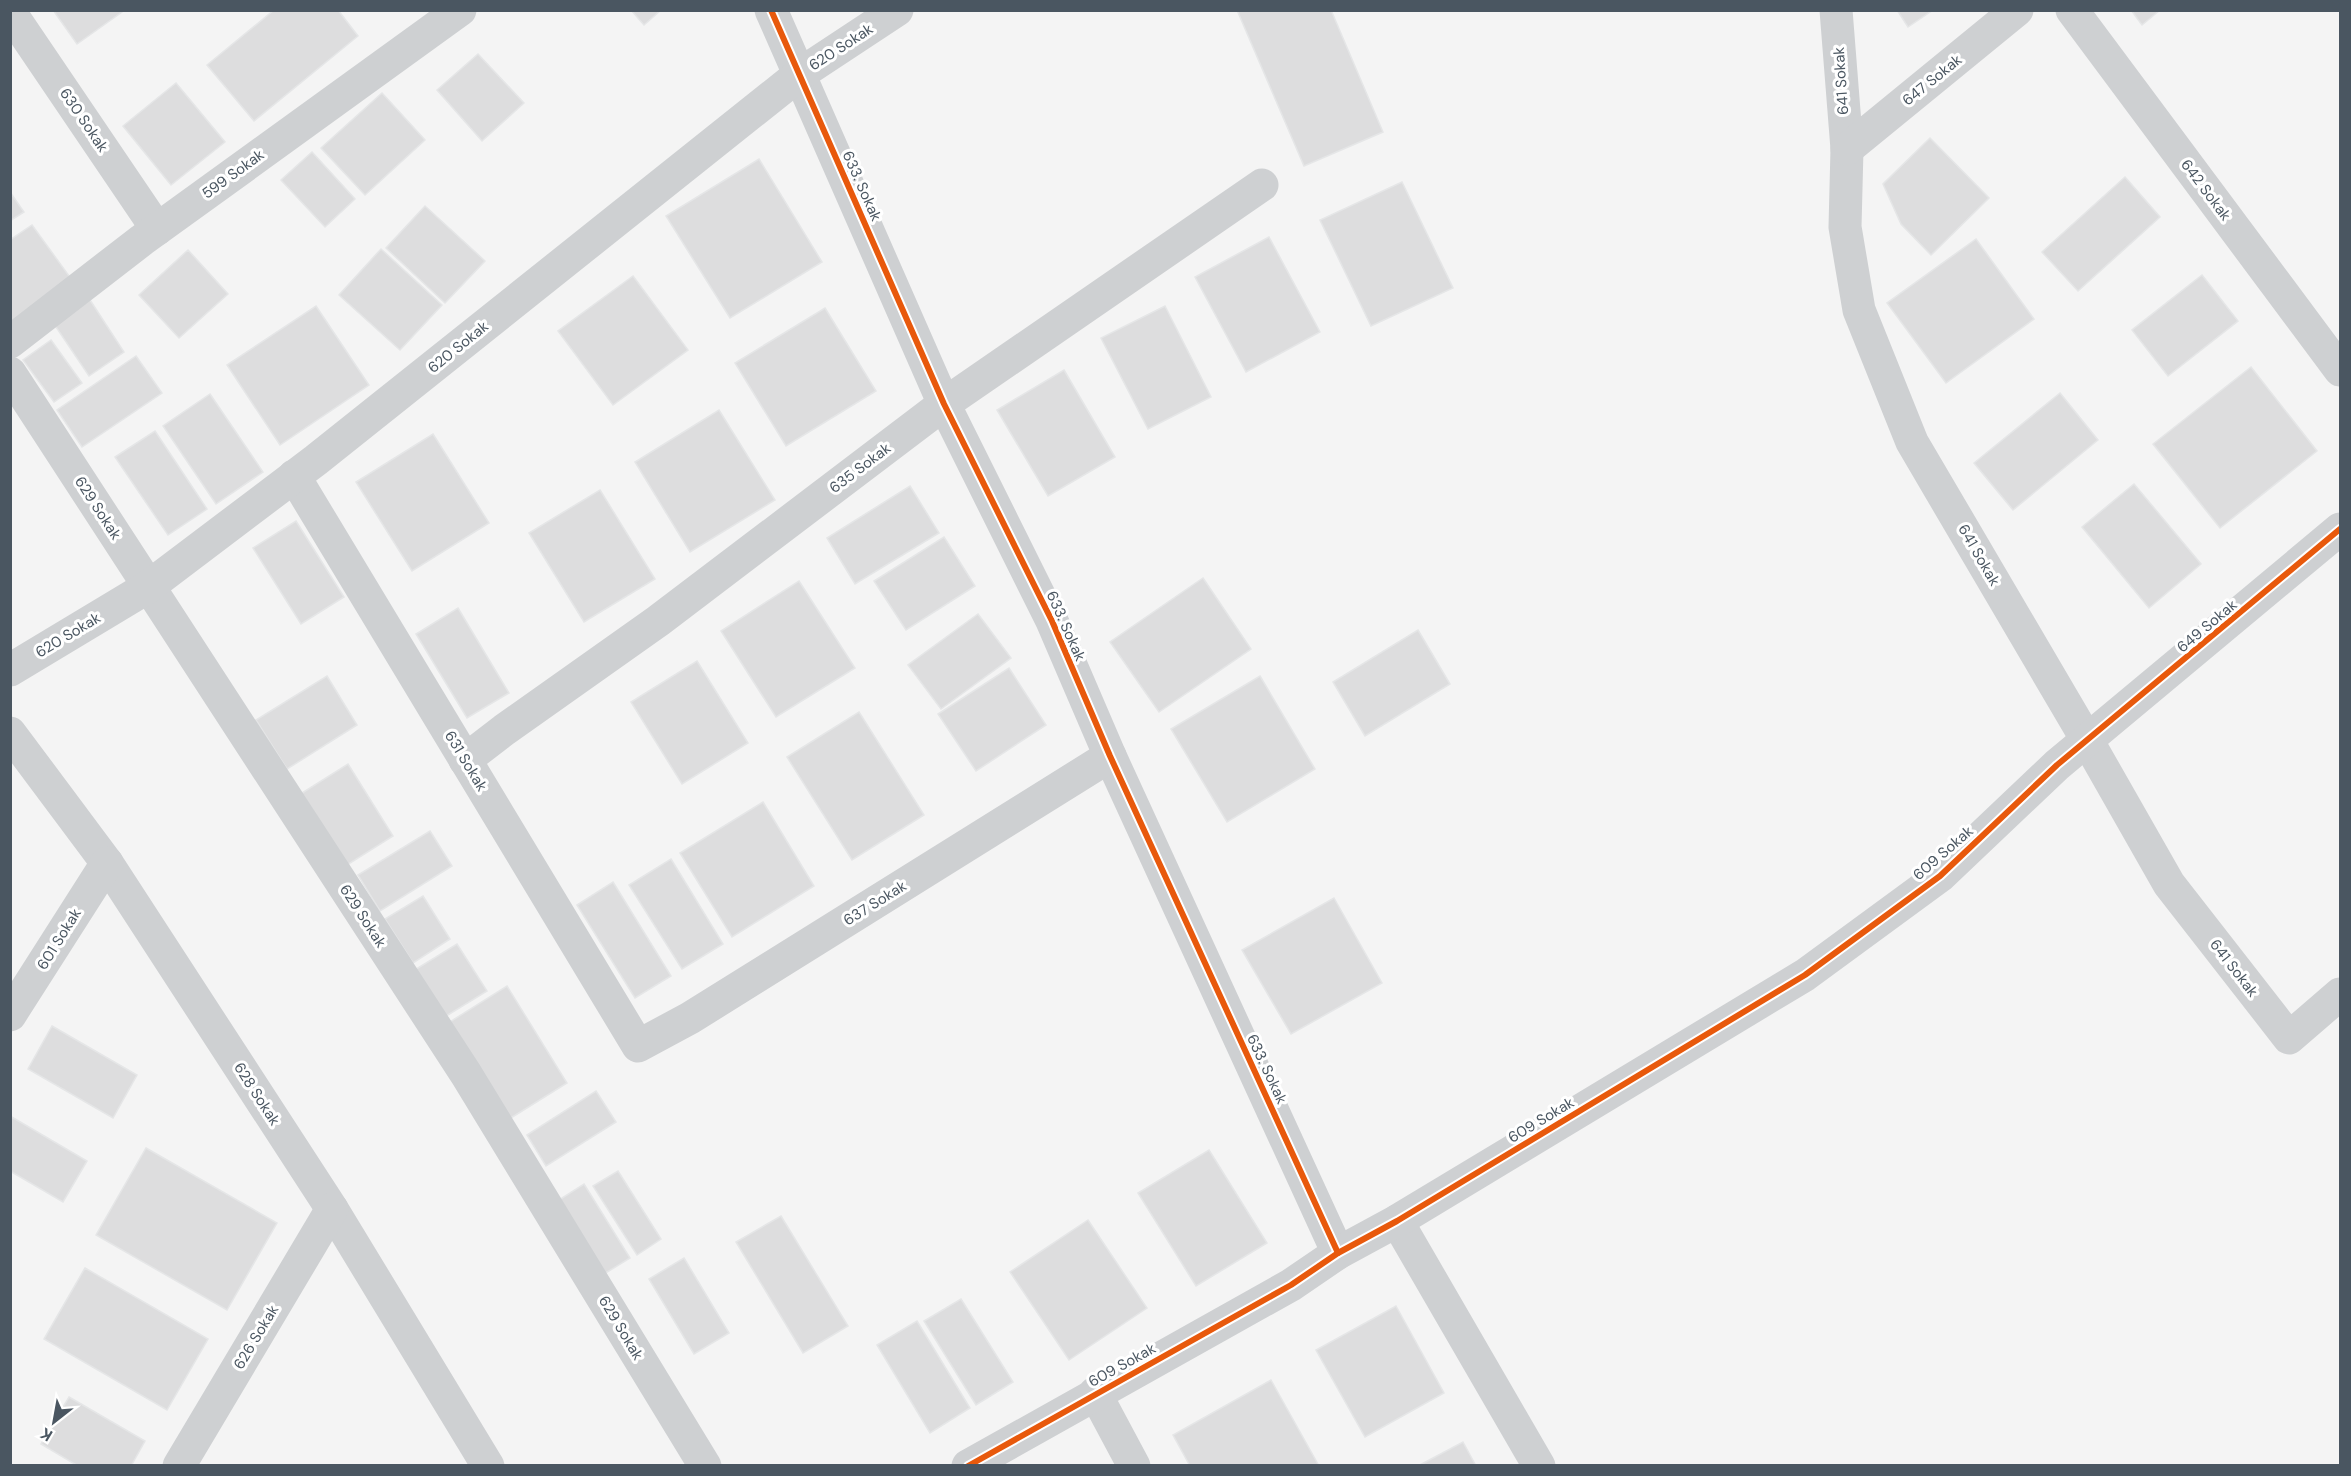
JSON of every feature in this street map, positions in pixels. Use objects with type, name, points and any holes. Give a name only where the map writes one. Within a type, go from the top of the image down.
[{"type":"street","name":"599 Sokak","points":[[10,342],[157,229],[460,10]]},
{"type":"street","name":"633. Sokak","points":[[771,10],[944,404],[1052,621],[1110,756],[1338,1253]]},
{"type":"street","name":"620 Sokak","points":[[10,670],[148,587],[294,476],[800,74],[897,10]]},
{"type":"street","name":"641 Sokak","points":[[1836,10],[1847,149],[1845,227],[1859,310],[1908,431],[2169,884],[2289,1038],[2340,994]]},
{"type":"street","name":"647 Sokak","points":[[1847,149],[2017,10]]},
{"type":"street","name":"642 Sokak","points":[[2072,10],[2340,370]]},
{"type":"street","name":"630 Sokak","points":[[10,12],[157,229]]},
{"type":"street","name":"635 Sokak","points":[[465,760],[658,621],[944,404],[1262,185]]},
{"type":"street","name":"629 Sokak","points":[[10,373],[466,1074],[705,1466]]},
{"type":"street","name":"631 Sokak","points":[[294,476],[638,1046]]},
{"type":"street","name":"649 Sokak","points":[[2087,740],[2340,529]]},
{"type":"street","name":"628 Sokak","points":[[10,733],[107,863],[332,1209],[488,1466]]},
{"type":"street","name":"609 Sokak","points":[[968,1466],[1291,1285],[1338,1253],[1397,1221],[1805,975],[1940,876],[2057,765],[2087,740]]},
{"type":"street","name":"637 Sokak","points":[[638,1046],[700,1012],[1110,756]]},
{"type":"street","name":"601 Sokak","points":[[10,1015],[107,863]]},
{"type":"street","name":"626 Sokak","points":[[179,1466],[332,1209]]},
{"type":"street","points":[[1397,1221],[1539,1466]]},
{"type":"street","points":[[1095,1393],[1134,1466]]},
{"type":"building","points":[[53,10],[121,10],[122,12],[77,44]]},
{"type":"building","points":[[274,10],[338,10],[358,36],[254,121],[207,65]]},
{"type":"building","points":[[631,10],[661,10],[644,25]]},
{"type":"building","points":[[1237,10],[1331,10],[1383,132],[1304,166]]},
{"type":"building","points":[[1897,10],[1933,10],[1908,27]]},
{"type":"building","points":[[2131,10],[2160,10],[2142,25]]},
{"type":"building","points":[[478,54],[524,103],[482,141],[437,90]]},
{"type":"building","points":[[176,83],[225,142],[171,185],[123,126]]},
{"type":"building","points":[[382,93],[425,140],[365,195],[321,148]]},
{"type":"building","points":[[1930,138],[1989,198],[1931,255],[1901,224],[1883,184]]},
{"type":"building","points":[[312,152],[355,199],[325,227],[281,180]]},
{"type":"building","points":[[759,159],[822,262],[730,318],[666,216]]},
{"type":"building","points":[[2125,177],[2160,217],[2078,291],[2042,252]]},
{"type":"building","points":[[1402,182],[1453,288],[1371,326],[1320,220]]},
{"type":"building","points":[[10,192],[24,212],[10,221]]},
{"type":"building","points":[[425,206],[485,261],[445,303],[386,248]]},
{"type":"building","points":[[32,225],[72,280],[12,323],[10,320],[10,240]]},
{"type":"building","points":[[1269,237],[1320,332],[1246,372],[1195,277]]},
{"type":"building","points":[[1976,239],[2034,319],[1946,383],[1887,303]]},
{"type":"building","points":[[381,249],[442,305],[400,350],[339,295]]},
{"type":"building","points":[[188,250],[228,294],[179,338],[139,295]]},
{"type":"building","points":[[2202,275],[2238,321],[2168,376],[2132,330]]},
{"type":"building","points":[[633,276],[688,350],[613,405],[558,331]]},
{"type":"building","points":[[90,300],[124,352],[89,376],[54,324]]},
{"type":"building","points":[[316,306],[369,385],[280,445],[227,365]]},
{"type":"building","points":[[1165,306],[1211,397],[1148,429],[1101,338]]},
{"type":"building","points":[[825,308],[876,391],[786,446],[735,363]]},
{"type":"building","points":[[51,340],[82,383],[54,402],[23,360]]},
{"type":"building","points":[[136,356],[162,393],[82,447],[57,410]]},
{"type":"building","points":[[2251,367],[2317,451],[2220,528],[2153,444]]},
{"type":"building","points":[[1064,370],[1115,457],[1048,496],[997,410]]},
{"type":"building","points":[[2060,393],[2098,440],[2013,510],[1974,463]]},
{"type":"building","points":[[210,394],[263,472],[216,504],[163,426]]},
{"type":"building","points":[[719,410],[775,500],[690,552],[635,462]]},
{"type":"building","points":[[155,431],[207,509],[168,535],[115,457]]},
{"type":"building","points":[[433,434],[489,523],[412,571],[356,482]]},
{"type":"building","points":[[2134,484],[2201,564],[2149,608],[2082,527]]},
{"type":"building","points":[[910,486],[939,533],[855,584],[827,538]]},
{"type":"building","points":[[600,490],[655,579],[584,622],[529,533]]},
{"type":"building","points":[[296,521],[344,597],[301,624],[253,548]]},
{"type":"building","points":[[944,537],[975,586],[906,630],[874,581]]},
{"type":"building","points":[[1203,578],[1251,649],[1159,712],[1110,642]]},
{"type":"building","points":[[799,581],[855,668],[776,717],[721,631]]},
{"type":"building","points":[[458,608],[509,693],[467,718],[416,634]]},
{"type":"building","points":[[978,614],[1011,658],[941,709],[908,665]]},
{"type":"building","points":[[1418,630],[1450,684],[1365,736],[1333,682]]},
{"type":"building","points":[[697,661],[748,743],[682,784],[631,702]]},
{"type":"building","points":[[1009,668],[1046,725],[976,771],[938,714]]},
{"type":"building","points":[[327,676],[357,725],[287,769],[256,720]]},
{"type":"building","points":[[1260,676],[1315,769],[1227,822],[1171,729]]},
{"type":"building","points":[[859,712],[924,815],[852,860],[787,757]]},
{"type":"building","points":[[348,764],[393,836],[347,865],[302,793]]},
{"type":"building","points":[[763,802],[814,886],[732,937],[680,853]]},
{"type":"building","points":[[430,831],[452,866],[380,911],[358,875]]},
{"type":"building","points":[[671,859],[723,944],[682,969],[629,885]]},
{"type":"building","points":[[613,882],[671,976],[635,998],[577,905]]},
{"type":"building","points":[[423,896],[450,939],[413,963],[385,919]]},
{"type":"building","points":[[1334,898],[1382,983],[1291,1034],[1242,950]]},
{"type":"building","points":[[457,944],[487,991],[443,1018],[413,971]]},
{"type":"building","points":[[507,986],[567,1083],[506,1121],[445,1025]]},
{"type":"building","points":[[52,1026],[137,1075],[113,1118],[28,1069]]},
{"type":"building","points":[[596,1091],[616,1122],[546,1166],[527,1135]]},
{"type":"building","points":[[10,1116],[87,1161],[63,1202],[10,1171]]},
{"type":"building","points":[[146,1148],[277,1223],[227,1310],[96,1235]]},
{"type":"building","points":[[1209,1150],[1267,1243],[1196,1286],[1138,1193]]},
{"type":"building","points":[[618,1171],[661,1239],[637,1255],[593,1186]]},
{"type":"building","points":[[584,1184],[630,1258],[604,1274],[559,1200]]},
{"type":"building","points":[[781,1216],[848,1326],[803,1353],[736,1242]]},
{"type":"building","points":[[1088,1220],[1147,1308],[1069,1360],[1010,1272]]},
{"type":"building","points":[[684,1258],[729,1333],[694,1354],[649,1279]]},
{"type":"building","points":[[85,1268],[208,1339],[167,1410],[44,1339]]},
{"type":"building","points":[[961,1299],[1013,1382],[976,1405],[924,1321]]},
{"type":"building","points":[[1396,1306],[1444,1393],[1365,1437],[1316,1350]]},
{"type":"building","points":[[917,1321],[970,1408],[930,1433],[877,1345]]},
{"type":"building","points":[[1271,1380],[1319,1466],[1190,1466],[1173,1435]]},
{"type":"building","points":[[69,1397],[145,1441],[131,1466],[78,1466],[41,1444]]},
{"type":"building","points":[[1463,1442],[1476,1466],[1418,1466]]},
{"type":"cycle path","points":[[771,10],[944,404],[1052,621],[1110,756],[1338,1253]]},
{"type":"cycle path","points":[[968,1466],[1291,1285],[1338,1253],[1397,1221],[1805,975],[1940,876],[2057,765],[2340,529]]}]
